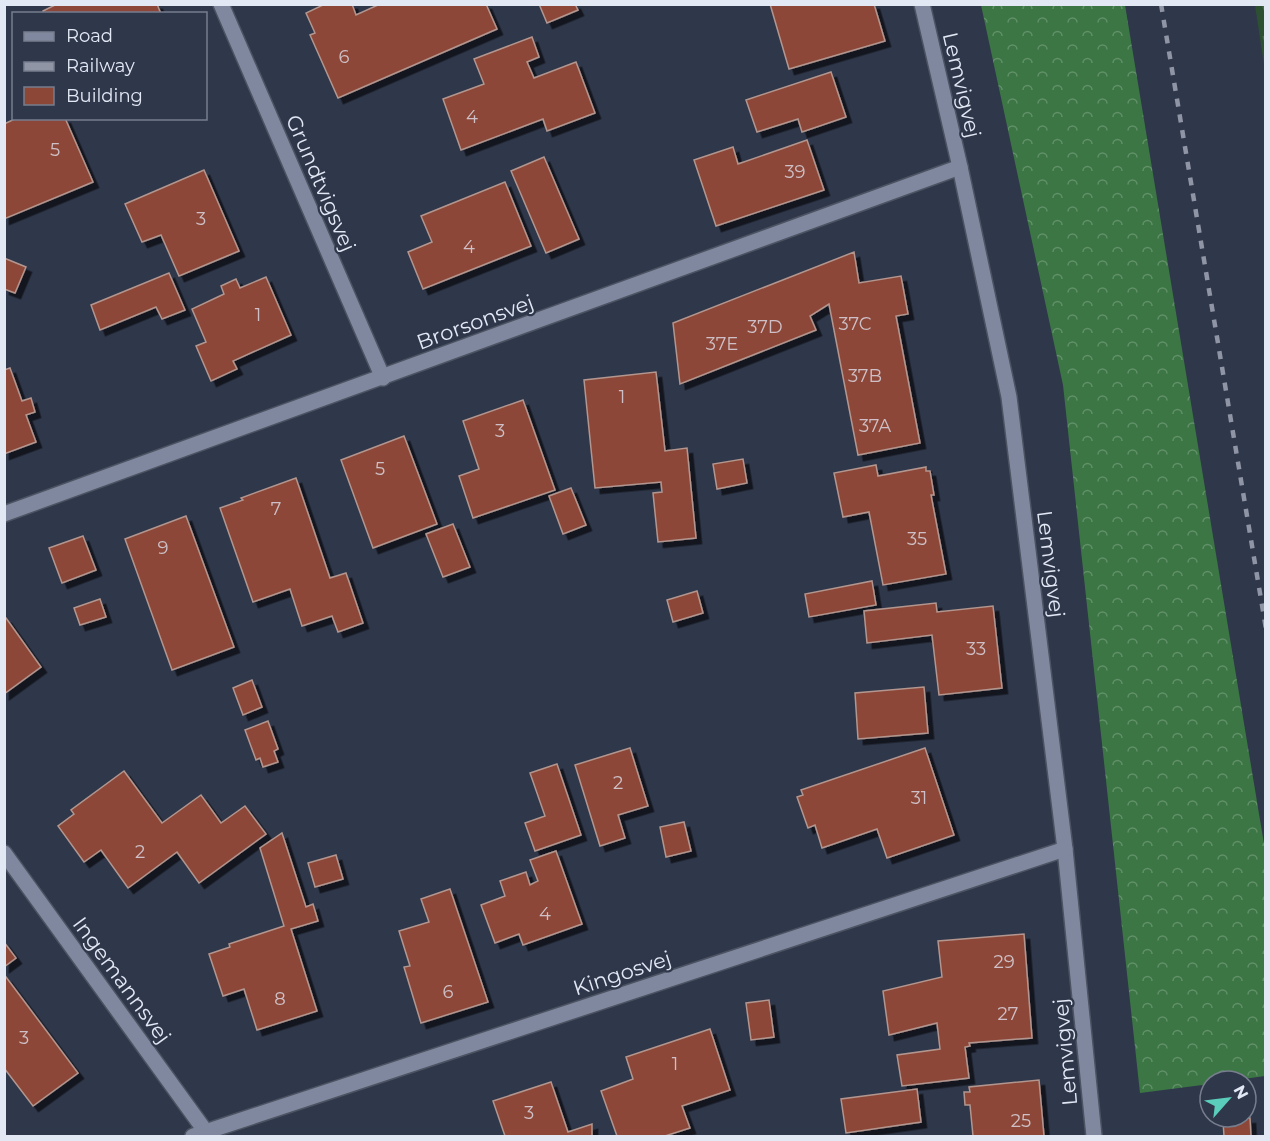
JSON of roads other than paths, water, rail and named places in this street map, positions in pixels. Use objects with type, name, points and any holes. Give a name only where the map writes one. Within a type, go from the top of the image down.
[{"type":"street","name":"Grundtvigsvej","points":[[221,4],[383,378]]},
{"type":"street","name":"Lemvigvej","points":[[922,4],[960,167],[1009,397],[1065,849],[1094,1137]]},
{"type":"street","name":"Brorsonsvej","points":[[4,514],[960,167]]},
{"type":"street","name":"Kingosvej","points":[[199,1134],[1065,849]]},
{"type":"street","name":"Ingemannsvej","points":[[4,853],[199,1134]]},
{"type":"railway","points":[[1161,4],[1266,629]]}]
